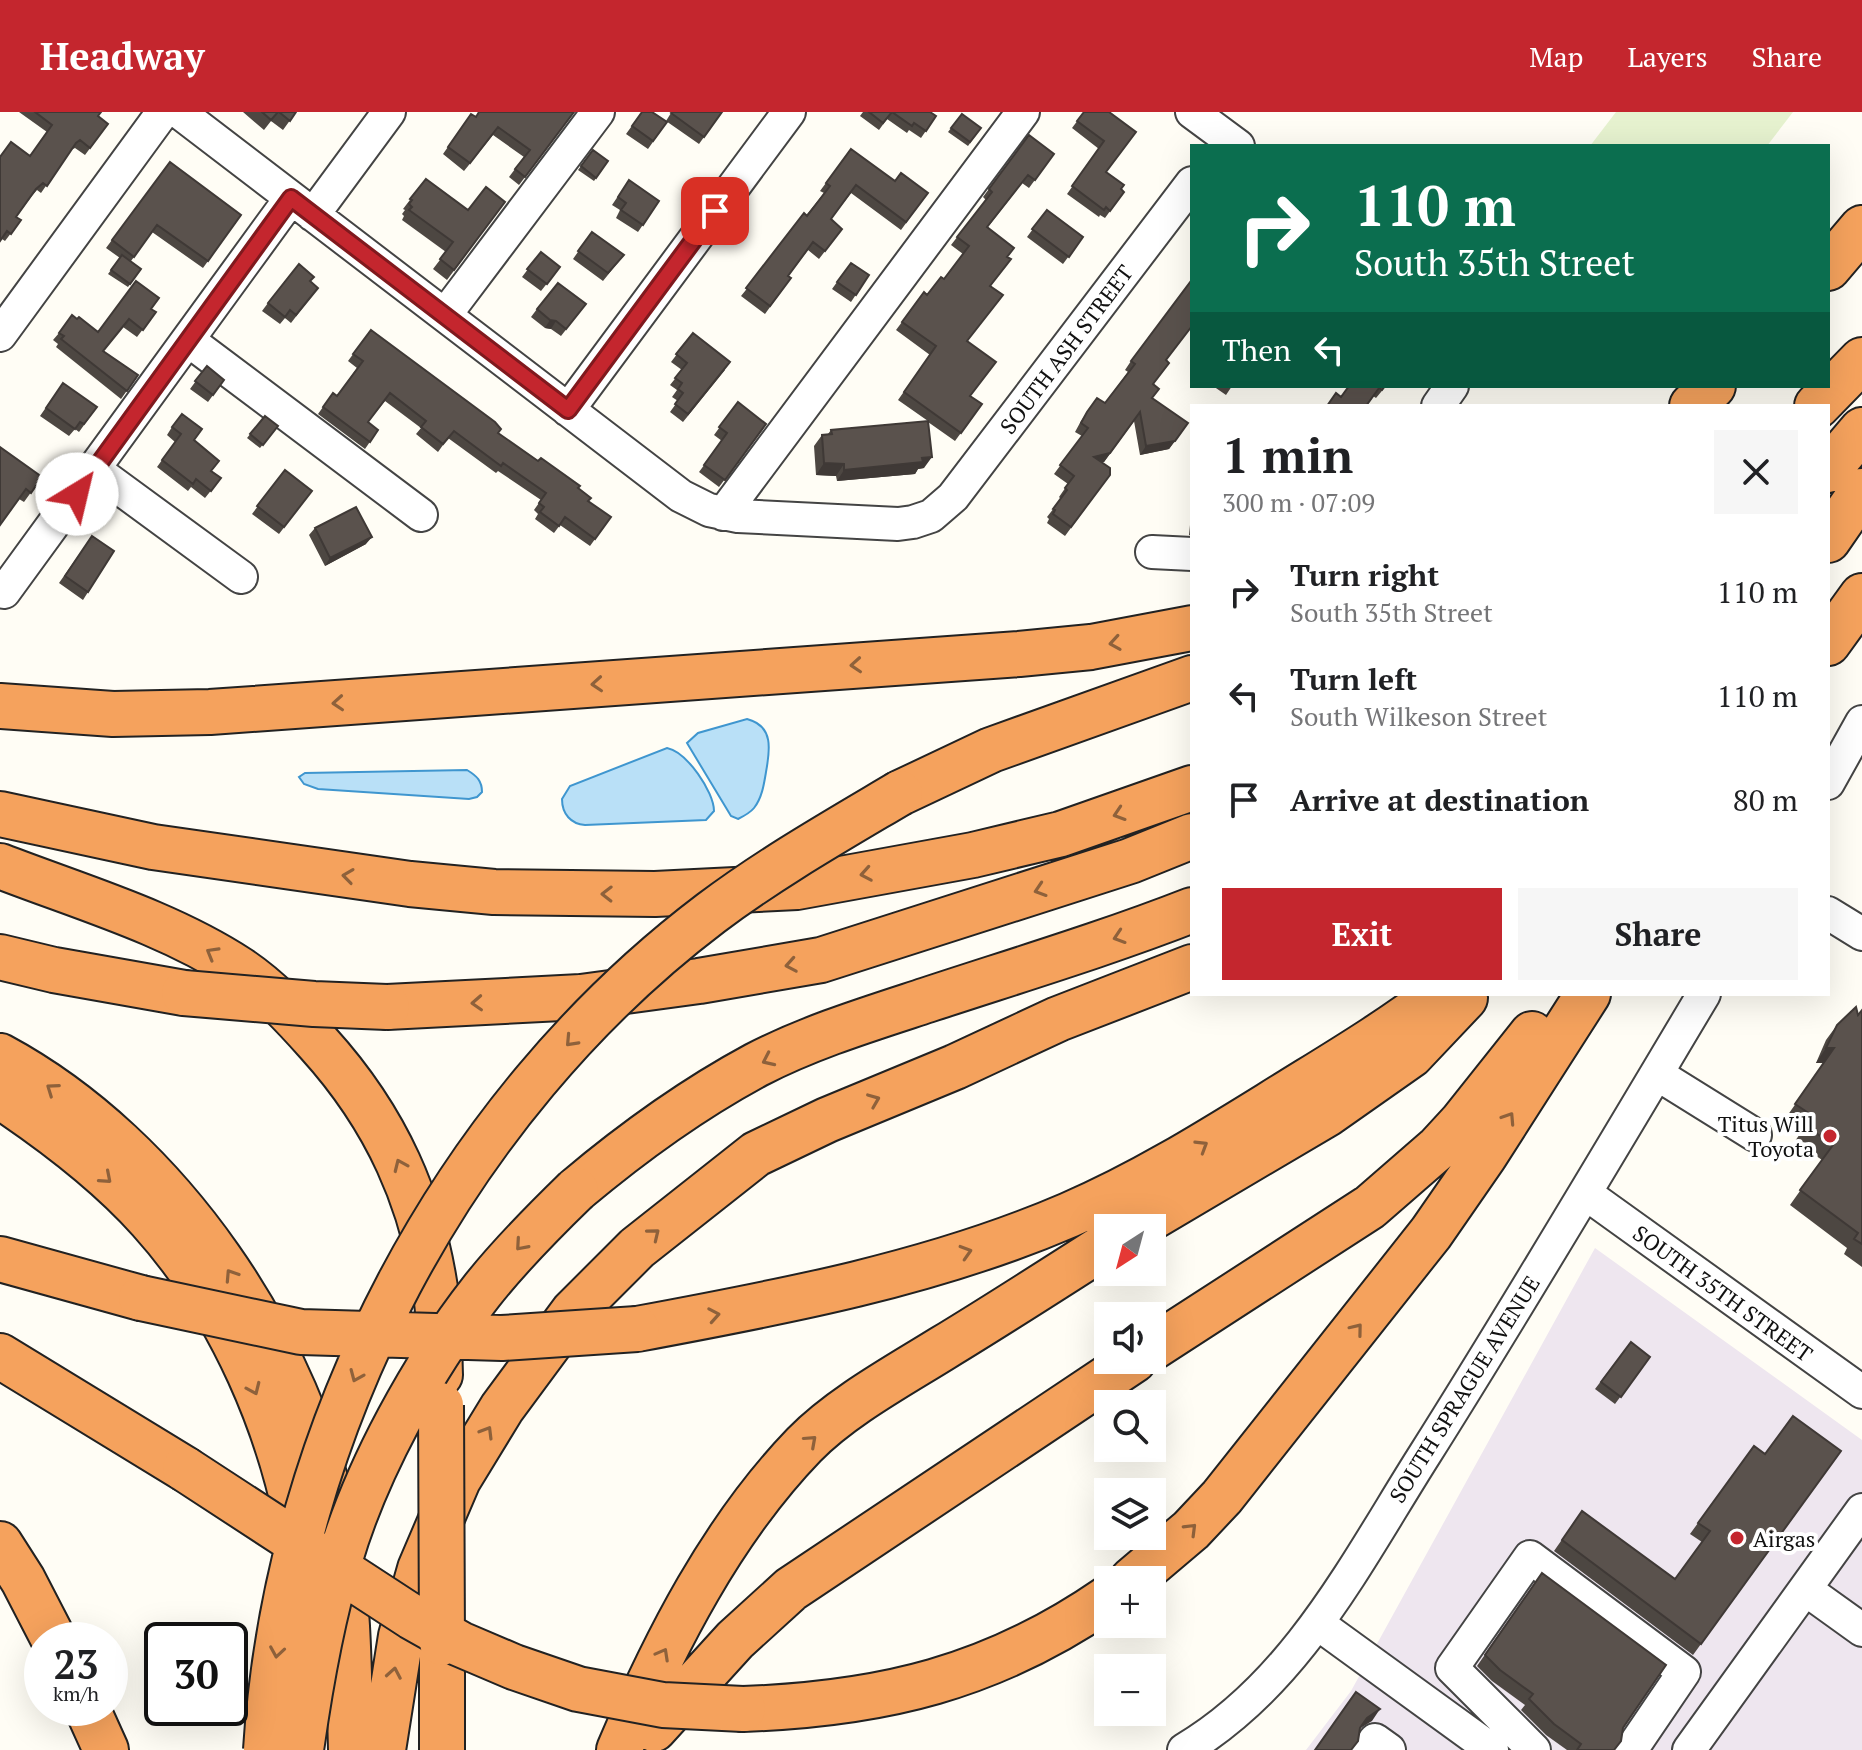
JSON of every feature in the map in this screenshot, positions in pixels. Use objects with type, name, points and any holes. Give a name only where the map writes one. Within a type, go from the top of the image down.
[{"type":"highway","points":[[1830,266],[1862,228]]},
{"type":"highway","points":[[1819,404],[1862,360]]},
{"type":"highway","points":[[1694,404],[1711,388]]},
{"type":"highway","points":[[1830,468],[1862,430]]},
{"type":"highway","points":[[1830,537],[1862,491]]},
{"type":"highway","points":[[1830,640],[1862,596]]},
{"type":"highway","points":[[0,706],[113,714],[210,712],[1019,654],[1091,647],[1190,628]]},
{"type":"highway","points":[[266,1750],[269,1702],[280,1633],[310,1503],[356,1376],[392,1296],[435,1221],[477,1157],[557,1056],[650,964],[711,913],[804,850],[900,793],[991,750],[1190,679]]},
{"type":"highway","points":[[0,814],[153,847],[395,883],[494,892],[655,894],[797,887],[973,855],[1061,834],[1190,789]]},
{"type":"highway","points":[[0,957],[184,993],[314,1004],[387,1007],[581,997],[821,960],[1130,861],[1190,837]]},
{"type":"highway","points":[[0,866],[190,941],[240,970],[289,1010],[340,1067],[381,1126],[402,1167],[416,1207],[438,1305],[441,1405],[440,1750]]},
{"type":"highway","points":[[301,1750],[324,1622],[340,1559],[358,1507],[388,1443],[423,1378],[480,1293],[527,1238],[576,1190],[634,1141],[758,1064],[825,1034],[1190,911]]},
{"type":"highway","points":[[383,1750],[401,1636],[420,1569],[458,1480],[502,1408],[573,1312],[637,1248],[756,1154],[1058,1019],[1190,968]]},
{"type":"highway","points":[[0,1259],[141,1298],[301,1332],[502,1338],[637,1329],[763,1306],[872,1280],[982,1247],[1068,1215],[1165,1169],[1363,1046],[1435,996]]},
{"type":"highway","points":[[1158,1214],[1327,1114],[1411,1055],[1466,996]]},
{"type":"highway","points":[[1166,1339],[1370,1207],[1439,1147],[1462,1122],[1560,996]]},
{"type":"highway","points":[[1149,1566],[1222,1497],[1395,1280],[1485,1155],[1587,996]]},
{"type":"highway","points":[[0,1056],[56,1092],[153,1176],[194,1221],[256,1313],[295,1394],[326,1483],[334,1521],[349,1661],[351,1750]]},
{"type":"highway","points":[[0,1096],[84,1158],[150,1220],[205,1292],[243,1364],[278,1443],[294,1497],[307,1583],[314,1750]]},
{"type":"highway","points":[[619,1750],[649,1680],[711,1571],[759,1498],[806,1443],[907,1370],[1094,1253]]},
{"type":"highway","points":[[0,1356],[185,1469],[412,1617],[460,1644],[578,1689],[663,1705],[743,1709],[852,1701],[952,1678],[999,1659],[1094,1606]]},
{"type":"highway","points":[[626,1750],[657,1726],[735,1640],[791,1589],[1113,1374]]},
{"type":"highway","points":[[0,1544],[45,1622]]},
{"type":"highway","points":[[95,1726],[106,1750]]},
{"type":"street","points":[[0,335],[163,112]]},
{"type":"street","points":[[179,112],[681,496],[723,514],[1023,112]]},
{"type":"street","points":[[4,592],[188,340],[302,206],[389,112]]},
{"type":"street","points":[[445,315],[598,112]]},
{"type":"street","points":[[568,410],[789,112]]},
{"type":"street","points":[[1192,112],[1228,143]]},
{"type":"street","name":"SOUTH ASH STREET","points":[[723,514],[898,524],[917,521],[937,512],[967,480],[1190,186]]},
{"type":"street","points":[[188,340],[421,515]]},
{"type":"street","points":[[95,470],[241,577]]},
{"type":"street","points":[[1152,552],[1190,554]]},
{"type":"street","points":[[1830,779],[1862,722]]},
{"type":"street","points":[[1830,914],[1862,934]]},
{"type":"street","name":"SOUTH SPRAGUE AVENUE","points":[[1184,1750],[1216,1730],[1244,1706],[1280,1670],[1317,1623],[1474,1376],[1703,996]]},
{"type":"street","points":[[1657,1074],[1755,1135]]},
{"type":"street","name":"SOUTH 35TH STREET","points":[[1585,1193],[1862,1392]]},
{"type":"street","points":[[1689,1750],[1862,1510]]},
{"type":"street","points":[[1534,1750],[1452,1668],[1530,1557],[1684,1672],[1631,1750]]},
{"type":"street","points":[[1805,1589],[1862,1630]]},
{"type":"street","points":[[1317,1623],[1492,1750]]},
{"type":"street","points":[[1368,1750],[1375,1740],[1389,1750]]},
{"type":"shaded area","points":[[1595,1248],[1862,1440],[1862,1750],[1306,1750],[1351,1691]]},
{"type":"green space","points":[[1616,112],[1793,112],[1769,144],[1592,144]]},
{"type":"water","points":[[747,719],[756,722],[766,733],[769,755],[759,800],[751,811],[738,819],[731,816],[687,743],[698,733]]},
{"type":"water","points":[[667,748],[683,757],[704,784],[714,811],[706,820],[585,825],[576,823],[566,814],[562,799],[570,786]]},
{"type":"water","points":[[467,770],[474,774],[482,788],[477,797],[469,799],[318,789],[304,784],[299,777],[305,773]]},
{"type":"building","points":[[35,112],[101,112],[98,116],[108,124],[90,148],[80,140],[76,143],[47,186],[43,183],[36,189],[16,217],[21,220],[11,234],[7,231],[0,241],[0,157],[11,142],[30,156],[52,125]]},
{"type":"building","points":[[262,112],[278,112],[271,120]]},
{"type":"building","points":[[279,112],[296,112],[290,121]]},
{"type":"building","points":[[479,112],[574,112],[525,177],[515,169],[530,150],[498,127],[470,163],[448,147],[471,114],[476,117]]},
{"type":"building","points":[[642,112],[652,112],[667,122],[653,141],[632,126]]},
{"type":"building","points":[[672,112],[722,112],[704,137]]},
{"type":"building","points":[[869,112],[892,112],[883,123]]},
{"type":"building","points":[[892,112],[930,112],[936,116],[926,131],[914,123],[912,126]]},
{"type":"building","points":[[1084,112],[1109,112],[1136,132],[1106,172],[1124,185],[1121,189],[1124,192],[1110,211],[1106,207],[1104,210],[1072,186],[1104,141],[1077,121]]},
{"type":"building","points":[[962,114],[981,128],[970,142],[951,128]]},
{"type":"building","points":[[1029,135],[1054,154],[1035,180],[1028,175],[987,227],[1014,248],[1007,257],[1011,259],[990,286],[1003,295],[967,341],[996,362],[970,396],[982,404],[961,433],[904,392],[936,346],[902,322],[924,292],[927,295],[941,277],[944,279],[969,246],[957,237],[992,192],[989,189]]},
{"type":"building","points":[[851,149],[895,181],[901,173],[928,193],[906,222],[856,185],[831,219],[842,229],[825,251],[813,242],[770,306],[746,288],[804,213],[807,216],[830,186],[826,183]]},
{"type":"building","points":[[593,150],[608,161],[596,178],[581,166]]},
{"type":"building","points":[[170,162],[241,215],[208,261],[157,225],[134,257],[112,240]]},
{"type":"building","points":[[426,179],[468,210],[486,187],[505,202],[454,270],[440,259],[453,242],[409,210],[412,207],[410,199]]},
{"type":"building","points":[[629,180],[659,201],[643,225],[621,210],[626,203],[618,197]]},
{"type":"building","points":[[1047,210],[1083,237],[1069,257],[1032,229]]},
{"type":"building","points":[[592,232],[624,255],[608,273],[578,251]]},
{"type":"building","points":[[541,252],[560,267],[547,284],[527,269]]},
{"type":"building","points":[[122,255],[141,269],[130,284],[111,270]]},
{"type":"building","points":[[851,263],[869,275],[856,295],[837,282]]},
{"type":"building","points":[[299,264],[314,277],[310,281],[318,288],[296,315],[290,310],[285,317],[268,303]]},
{"type":"building","points":[[136,281],[159,298],[151,309],[156,312],[143,330],[129,319],[103,351],[138,375],[127,391],[61,339],[64,336],[59,333],[72,315],[98,332]]},
{"type":"building","points":[[1190,282],[1190,329],[1166,360],[1169,363],[1153,384],[1159,389],[1152,398],[1188,423],[1175,441],[1146,446],[1140,412],[1110,453],[1094,457],[1110,468],[1110,475],[1071,527],[1053,514],[1053,509],[1074,476],[1060,465],[1088,428],[1081,423],[1087,412],[1097,398],[1105,403],[1135,364],[1131,361]]},
{"type":"building","points":[[558,283],[586,304],[566,329],[537,309]]},
{"type":"building","points":[[371,330],[495,422],[501,429],[498,433],[580,486],[578,488],[591,498],[588,501],[611,517],[595,539],[565,517],[559,526],[540,512],[544,507],[539,503],[546,493],[503,463],[501,466],[454,431],[443,444],[421,427],[426,421],[390,393],[368,422],[378,430],[370,442],[323,407],[333,393],[337,396],[363,361],[353,354]]},
{"type":"building","points":[[693,333],[730,362],[688,414],[675,404],[683,393],[678,389],[682,383],[675,378],[687,363],[676,354]]},
{"type":"building","points":[[207,366],[224,380],[213,395],[195,381]]},
{"type":"building","points":[[63,383],[97,407],[84,424],[80,422],[75,429],[46,408]]},
{"type":"building","points":[[1348,388],[1379,388],[1367,404],[1328,404],[1336,393],[1341,397]]},
{"type":"building","points":[[738,402],[766,424],[725,480],[704,465],[727,433],[719,427]]},
{"type":"building","points":[[182,414],[202,429],[194,440],[219,461],[211,471],[221,478],[211,491],[196,479],[193,484],[162,460],[181,434],[172,427]]},
{"type":"building","points":[[265,416],[278,426],[263,445],[250,434]]},
{"type":"building","points":[[928,421],[932,457],[922,458],[923,462],[844,470],[844,464],[824,463],[822,435],[832,434],[831,430]]},
{"type":"building","points":[[0,447],[42,477],[31,493],[26,489],[0,525]]},
{"type":"building","points":[[285,470],[312,491],[284,527],[257,506]]},
{"type":"building","points":[[356,507],[372,537],[330,558],[315,528]]},
{"type":"building","points":[[92,536],[114,551],[88,592],[65,576]]},
{"type":"building","name":"Titus Will Toyota","points":[[1856,1007],[1858,1015],[1862,1010],[1862,1244],[1854,1239],[1858,1233],[1800,1190],[1833,1145],[1806,1126],[1813,1116],[1795,1104],[1834,1048],[1826,1048],[1837,1025]]},
{"type":"building","points":[[1631,1342],[1650,1357],[1621,1397],[1601,1382]]},
{"type":"building","name":"Airgas","points":[[1793,1416],[1841,1451],[1701,1644],[1562,1540],[1582,1511],[1675,1579],[1710,1531],[1698,1523],[1754,1446],[1765,1454]]},
{"type":"building","points":[[1542,1573],[1666,1665],[1623,1728],[1621,1741],[1614,1750],[1577,1750],[1581,1744],[1554,1724],[1529,1699],[1533,1694],[1485,1655]]},
{"type":"building","points":[[1356,1692],[1380,1709],[1367,1718],[1360,1728],[1358,1741],[1351,1750],[1315,1750]]},
{"type":"place","name":"Titus Will Toyota","points":[[1830,1136]]},
{"type":"place","name":"Airgas","points":[[1737,1538]]},
{"type":"route","points":[[77,494],[291,198],[568,410],[715,211]]}]
